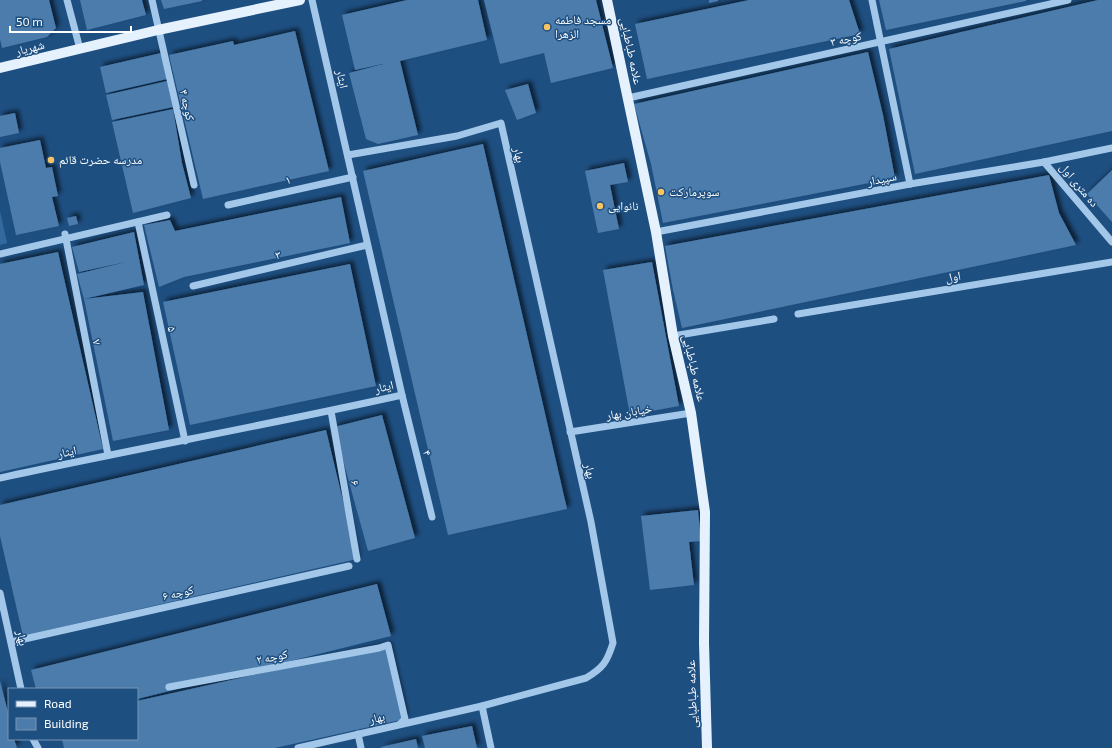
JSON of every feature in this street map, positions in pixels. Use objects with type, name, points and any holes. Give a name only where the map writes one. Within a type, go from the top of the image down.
[{"type":"main road","name":"شهریار","points":[[0,68],[158,30],[298,0]]},
{"type":"main road","name":"علامه طباطبایی","points":[[607,0],[656,232],[673,336],[691,413],[705,512],[704,643],[707,748]]},
{"type":"street","points":[[67,0],[80,49]]},
{"type":"street","points":[[152,0],[158,30]]},
{"type":"street","name":"ایثار","points":[[0,478],[108,455],[185,441],[402,394],[312,0]]},
{"type":"street","points":[[872,0],[910,184]]},
{"type":"street","name":"کوچه ۳","points":[[628,98],[881,43],[1068,0]]},
{"type":"street","name":"کوچه ۴","points":[[158,30],[194,185]]},
{"type":"street","name":"بهار","points":[[298,748],[482,706],[586,678],[599,671],[609,655],[613,643],[591,522],[501,123],[456,136],[348,155]]},
{"type":"street","name":"سپیدار","points":[[656,232],[910,184],[1044,162],[1112,148]]},
{"type":"street","name":"ده متری اول","points":[[1044,162],[1112,242]]},
{"type":"street","name":"۱","points":[[228,205],[353,178]]},
{"type":"street","points":[[0,254],[65,236],[167,215]]},
{"type":"street","name":"۵","points":[[138,222],[185,441]]},
{"type":"street","name":"۷","points":[[65,236],[108,455]]},
{"type":"street","name":"۳","points":[[193,286],[367,245]]},
{"type":"street","name":"اول","points":[[798,314],[1112,262]]},
{"type":"street","points":[[673,336],[774,319]]},
{"type":"street","name":"۴","points":[[402,394],[432,517]]},
{"type":"street","name":"۶","points":[[331,410],[357,559]]},
{"type":"street","name":"خیابان بهار","points":[[570,432],[691,413]]},
{"type":"street","name":"کوچه ۶","points":[[11,642],[349,566]]},
{"type":"street","name":"بهار","points":[[0,592],[21,688]]},
{"type":"street","name":"کوچه ۲","points":[[169,687],[388,645],[405,719],[400,724]]},
{"type":"street","points":[[482,706],[491,748]]},
{"type":"street","points":[[358,734],[361,748]]},
{"type":"shaded area","points":[[0,211],[7,243],[0,245]]},
{"type":"building","points":[[0,0],[49,0],[56,28],[47,37],[2,48],[0,39]]},
{"type":"building","points":[[80,0],[142,0],[146,15],[87,30]]},
{"type":"building","points":[[161,0],[202,0],[202,1],[164,9]]},
{"type":"building","points":[[407,0],[478,0],[487,40],[400,61],[418,135],[378,144],[366,139],[349,73],[387,63],[355,70],[342,15]]},
{"type":"building","name":"مسجد فاطمه الزهرا","points":[[484,0],[596,0],[613,68],[551,83],[544,53],[500,64]]},
{"type":"building","points":[[709,0],[718,0],[718,1],[709,3]]},
{"type":"building","points":[[749,0],[849,0],[860,34],[647,79],[635,24]]},
{"type":"building","points":[[879,0],[1026,0],[1026,1],[886,30]]},
{"type":"building","points":[[1098,0],[1112,0],[1112,131],[915,174],[889,49]]},
{"type":"building","points":[[295,31],[329,171],[203,199],[169,55],[233,41],[234,45]]},
{"type":"building","points":[[868,52],[883,115],[895,178],[663,223],[651,164],[634,104]]},
{"type":"building","points":[[161,53],[167,79],[106,93],[100,67]]},
{"type":"building","points":[[167,81],[173,107],[112,120],[106,95]]},
{"type":"building","points":[[528,84],[536,113],[517,120],[505,90]]},
{"type":"building","points":[[173,109],[182,163],[191,198],[133,213],[112,122]]},
{"type":"building","points":[[15,113],[19,133],[0,137],[0,116]]},
{"type":"building","points":[[40,140],[46,168],[52,167],[58,196],[52,197],[59,226],[16,235],[0,162],[0,148]]},
{"type":"building","points":[[483,144],[567,509],[448,535],[363,171]]},
{"type":"building","points":[[624,163],[628,182],[610,185],[619,229],[598,233],[585,171]]},
{"type":"building","points":[[1112,170],[1112,222],[1087,194]]},
{"type":"building","points":[[1049,175],[1059,213],[1076,245],[682,328],[665,246]]},
{"type":"building","points":[[341,197],[350,243],[184,277],[159,287],[144,225],[170,220],[175,231]]},
{"type":"building","points":[[76,216],[78,224],[69,226],[67,218]]},
{"type":"building","points":[[134,232],[144,285],[84,299],[77,274],[126,262],[79,272],[72,247]]},
{"type":"building","points":[[58,252],[103,449],[0,472],[0,264]]},
{"type":"building","points":[[652,262],[679,406],[630,415],[603,270]]},
{"type":"building","points":[[350,264],[376,386],[190,425],[163,302]]},
{"type":"building","points":[[143,292],[169,430],[113,441],[84,299]]},
{"type":"building","points":[[382,415],[415,538],[368,551],[334,427]]},
{"type":"building","points":[[326,430],[357,559],[23,636],[0,536],[0,505]]},
{"type":"building","points":[[698,510],[701,541],[689,542],[694,585],[650,590],[641,516]]},
{"type":"building","points":[[377,584],[391,636],[138,699],[138,688],[36,688],[31,670]]},
{"type":"building","points":[[388,645],[405,719],[275,748],[64,748],[62,740],[138,740],[138,701]]},
{"type":"building","points":[[0,681],[8,712],[8,740],[14,740],[17,748],[0,748]]},
{"type":"building","points":[[472,726],[477,748],[425,748],[422,736]]},
{"type":"building","points":[[416,739],[418,748],[381,748],[381,747]]},
{"type":"place","name":"مسجد فاطمه الزهرا","points":[[547,27]]},
{"type":"place","name":"مدرسه حضرت قائم","points":[[51,160]]},
{"type":"place","name":"سوپرمارکت","points":[[661,192]]},
{"type":"place","name":"نانوایی","points":[[600,206]]}]
